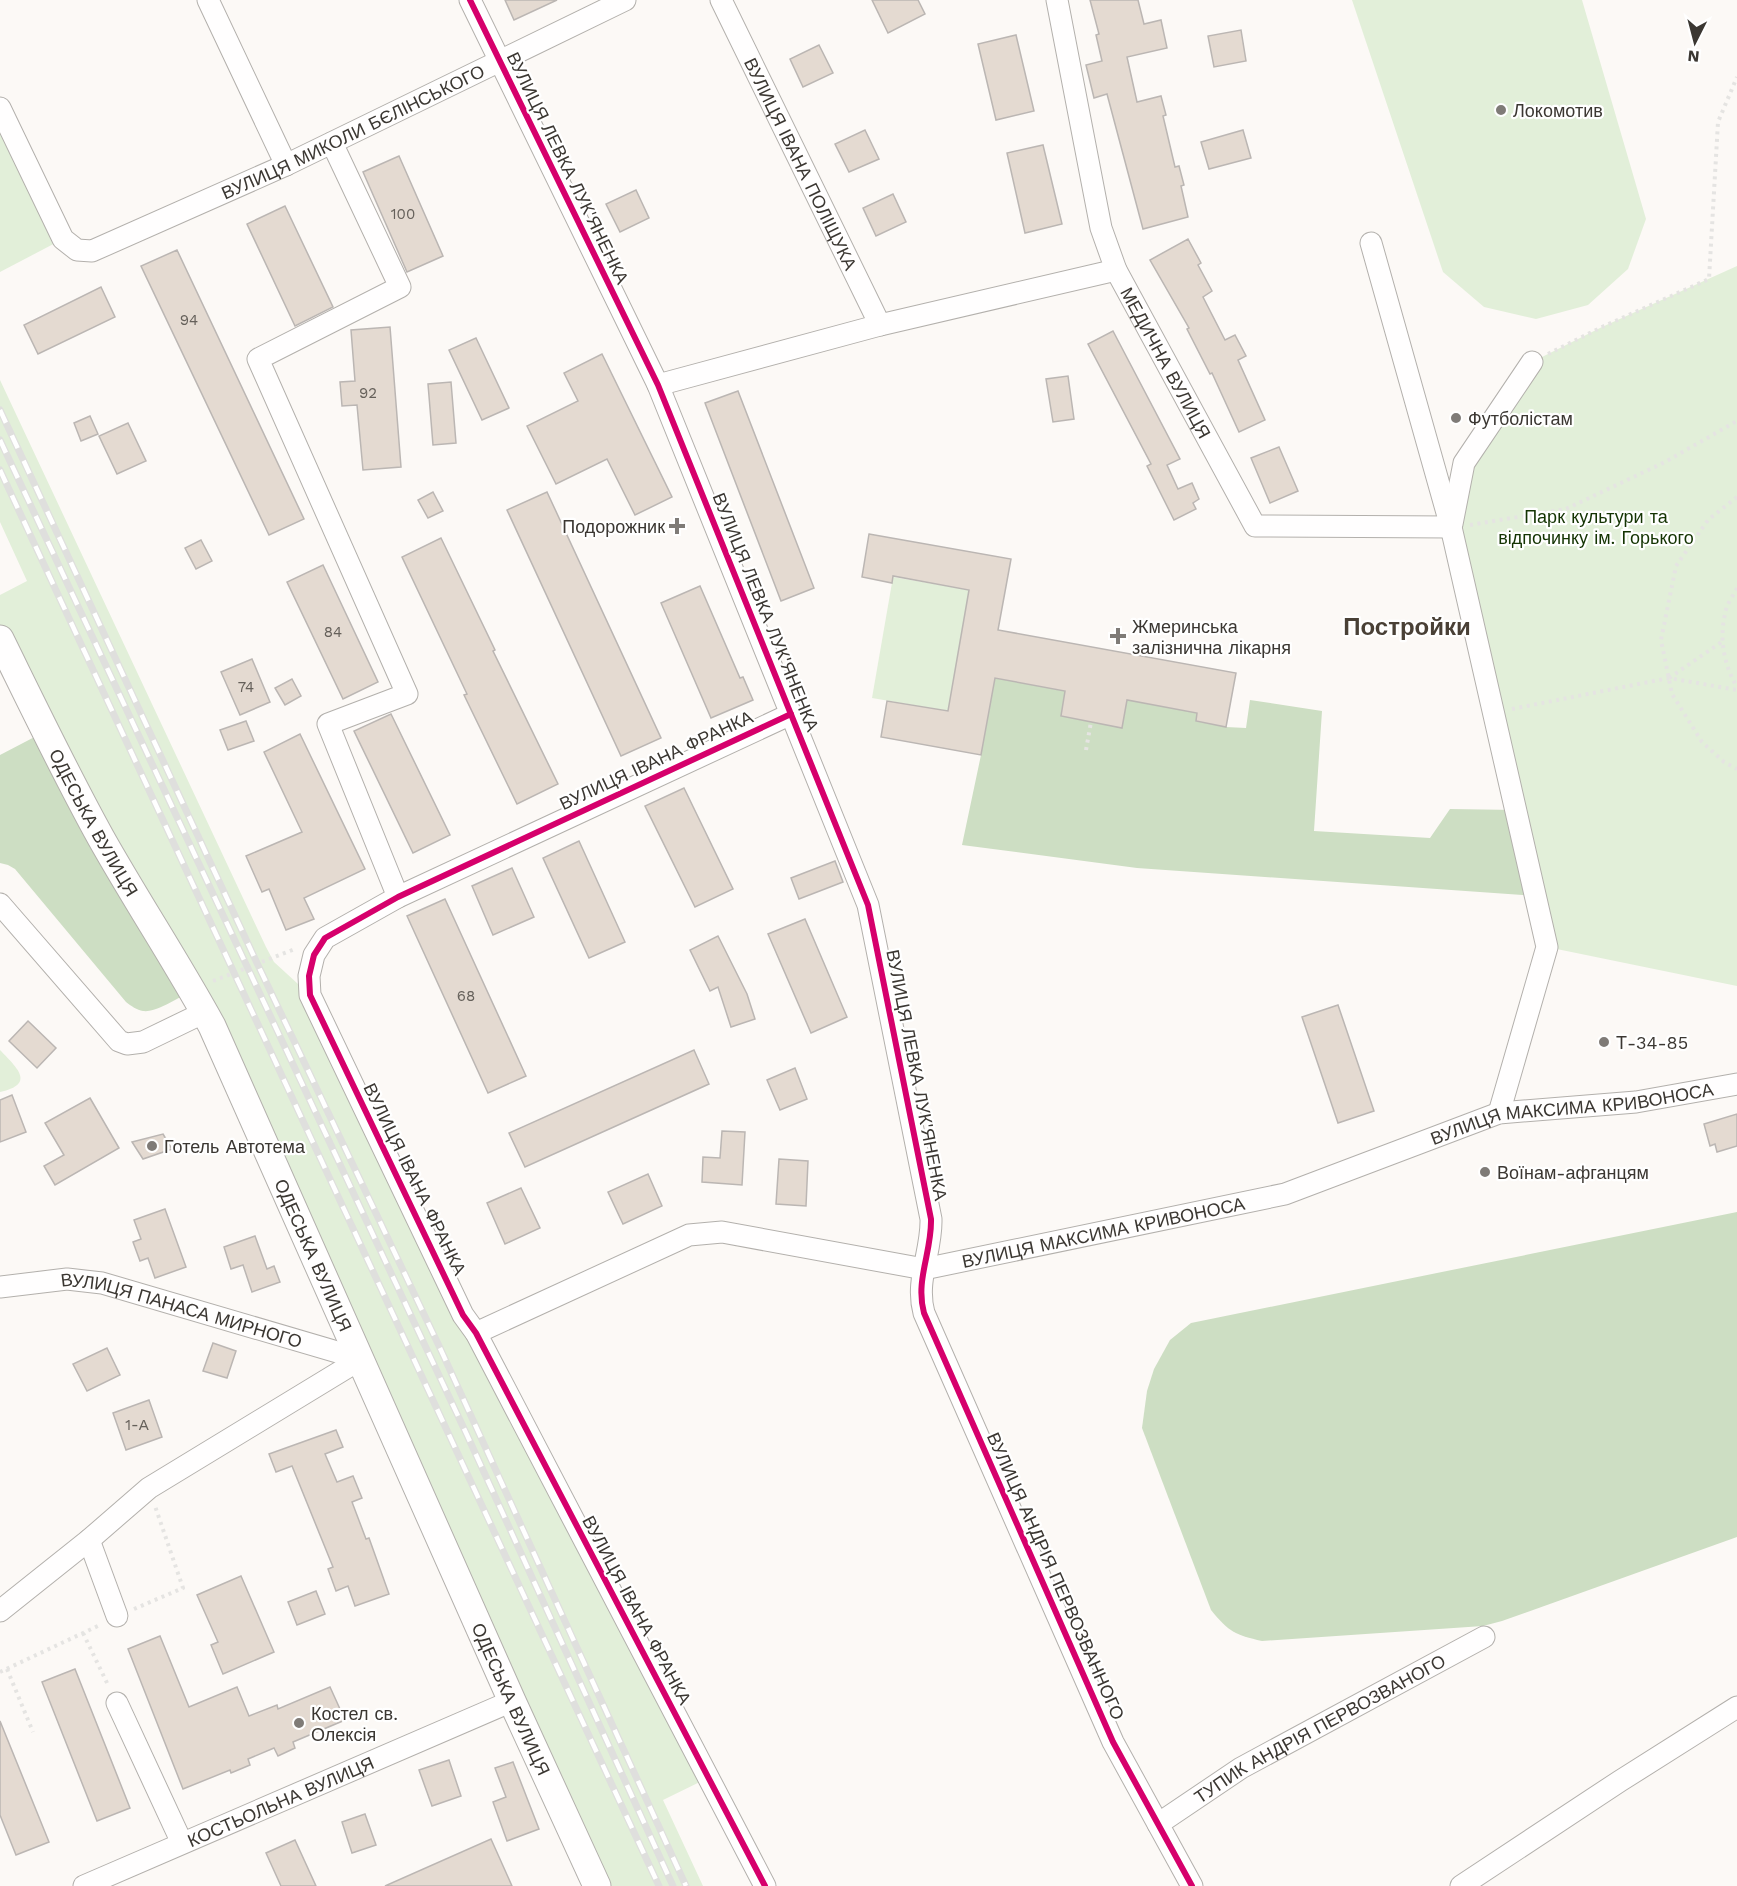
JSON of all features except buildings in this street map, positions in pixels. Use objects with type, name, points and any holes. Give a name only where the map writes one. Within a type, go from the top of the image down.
[{"type":"main road","name":"ОДЕСЬКА ВУЛИЦЯ","points":[[0,639],[101,838],[199,1001],[597,1886]]},
{"type":"street","points":[[208,0],[286,165]]},
{"type":"street","name":"ВУЛИЦЯ ЛЕВКА ЛУК'ЯНЕНКА","points":[[470,0],[658,385],[868,905],[929,1205],[931,1231],[924,1269]]},
{"type":"street","name":"ВУЛИЦЯ МИКОЛИ БЄЛІНСЬКОГО","points":[[0,108],[63,239],[77,250],[92,251],[286,165],[625,0]]},
{"type":"street","name":"ВУЛИЦЯ ІВАНА ПОЛІЩУКА","points":[[721,0],[880,325]]},
{"type":"street","name":"МЕДИЧНА ВУЛИЦЯ","points":[[1056,0],[1101,228],[1116,270],[1255,526],[1451,528]]},
{"type":"street","points":[[332,143],[400,287],[258,359],[407,694],[328,724],[398,897]]},
{"type":"street","points":[[1371,243],[1451,528],[1547,947],[1499,1113]]},
{"type":"street","points":[[658,385],[880,325],[1116,270]]},
{"type":"street","points":[[1451,528],[1464,463],[1532,362]]},
{"type":"street","name":"ВУЛИЦЯ ІВАНА ФРАНКА","points":[[765,1886],[476,1333],[463,1315],[310,994],[309,975],[314,955],[325,938],[398,897],[791,714]]},
{"type":"street","points":[[0,904],[119,1041],[127,1044],[143,1042],[199,1001]]},
{"type":"street","name":"ВУЛИЦЯ МАКСИМА КРИВОНОСА","points":[[476,1333],[674,1241],[704,1232],[743,1235],[924,1269],[1285,1194],[1499,1113],[1636,1102],[1737,1084]]},
{"type":"street","name":"ВУЛИЦЯ АНДРІЯ ПЕРВОЗВАННОГО","points":[[924,1269],[920,1291],[924,1313],[1113,1742],[1192,1886]]},
{"type":"street","name":"ВУЛИЦЯ ПАНАСА МИРНОГО","points":[[0,1287],[67,1279],[102,1283],[361,1359]]},
{"type":"street","points":[[0,1611],[149,1488],[361,1359]]},
{"type":"street","points":[[88,1540],[117,1616]]},
{"type":"street","name":"ТУПИК АНДРІЯ ПЕРВОЗВАНОГО","points":[[1158,1824],[1241,1768],[1484,1637]]},
{"type":"street","name":"КОСТЬОЛЬНА ВУЛИЦЯ","points":[[84,1886],[512,1701]]},
{"type":"street","points":[[117,1703],[182,1843]]},
{"type":"street","points":[[1461,1886],[1737,1707]]},
{"type":"path","points":[[1532,362],[1602,327],[1709,279],[1718,122],[1737,77]]},
{"type":"path","points":[[1451,528],[1566,510],[1665,462],[1737,421]]},
{"type":"path","points":[[1737,497],[1708,520],[1676,566],[1661,640],[1672,694],[1702,742],[1724,762],[1737,769]]},
{"type":"path","points":[[1737,588],[1725,613],[1722,648],[1728,671],[1737,688]]},
{"type":"path","points":[[1669,678],[1723,641]]},
{"type":"path","points":[[1494,713],[1669,678],[1737,688]]},
{"type":"path","points":[[1086,750],[1091,722]]},
{"type":"path","points":[[199,1001],[234,972],[325,938]]},
{"type":"path","points":[[83,1634],[117,1703]]},
{"type":"path","points":[[7,1669],[33,1732]]},
{"type":"green space","name":"Локомотив","points":[[1352,0],[1582,0],[1646,219],[1628,269],[1588,305],[1536,319],[1484,307],[1443,272]]},
{"type":"green space","points":[[0,108],[63,239],[0,272]]},
{"type":"green space","name":"Парк культури та відпочинку ім. Горького","points":[[1737,266],[1737,986],[1547,947],[1451,527],[1464,463],[1532,362],[1602,327]]},
{"type":"green space","points":[[0,380],[266,947],[274,962],[310,995],[708,1778],[663,1800],[703,1886],[597,1886],[212,1026],[0,639],[0,595],[27,581],[0,522]]},
{"type":"green space","points":[[893,577],[969,590],[948,711],[872,698]]},
{"type":"green space","points":[[995,678],[1065,691],[1061,716],[1122,727],[1127,700],[1197,713],[1196,721],[1226,727],[1246,728],[1250,700],[1322,711],[1314,831],[1430,838],[1450,809],[1516,810],[1536,896],[1137,868],[962,845]]},
{"type":"green space","points":[[46,731],[193,990],[161,1007],[143,1011],[126,1002],[15,869],[0,863],[0,755]]},
{"type":"green space","points":[[0,1050],[17,1069],[20,1080],[11,1089],[0,1092]]},
{"type":"green space","points":[[1737,1212],[1737,1537],[1483,1626],[1262,1641],[1233,1632],[1211,1610],[1142,1428],[1147,1391],[1154,1369],[1170,1340],[1191,1323]]},
{"type":"railway","points":[[0,410],[257,963],[440,1348],[686,1886]]},
{"type":"railway","points":[[0,440],[467,1435],[673,1886]]},
{"type":"railway","points":[[0,470],[659,1886]]},
{"type":"cycle path","points":[[470,0],[658,385],[868,905],[931,1219],[921,1289],[924,1313],[1113,1742],[1192,1886]]},
{"type":"cycle path","points":[[765,1886],[476,1333],[463,1315],[310,995],[309,976],[314,955],[325,938],[398,897],[791,714]]},
{"type":"place","name":"Локомотив","points":[[1501,110]]},
{"type":"place","name":"Футболістам","points":[[1456,418]]},
{"type":"place","name":"Подорожник","points":[[677,526]]},
{"type":"place","name":"Жмеринська залізнична лікарня","points":[[1118,636]]},
{"type":"place","name":"Т-34-85","points":[[1604,1042]]},
{"type":"place","name":"Готель Автотема","points":[[152,1146]]},
{"type":"place","name":"Воїнам-афганцям","points":[[1485,1172]]},
{"type":"place","name":"Костел св. Олексія","points":[[299,1723]]},
{"type":"district","name":"Постройки","points":[[1407,627]]}]
